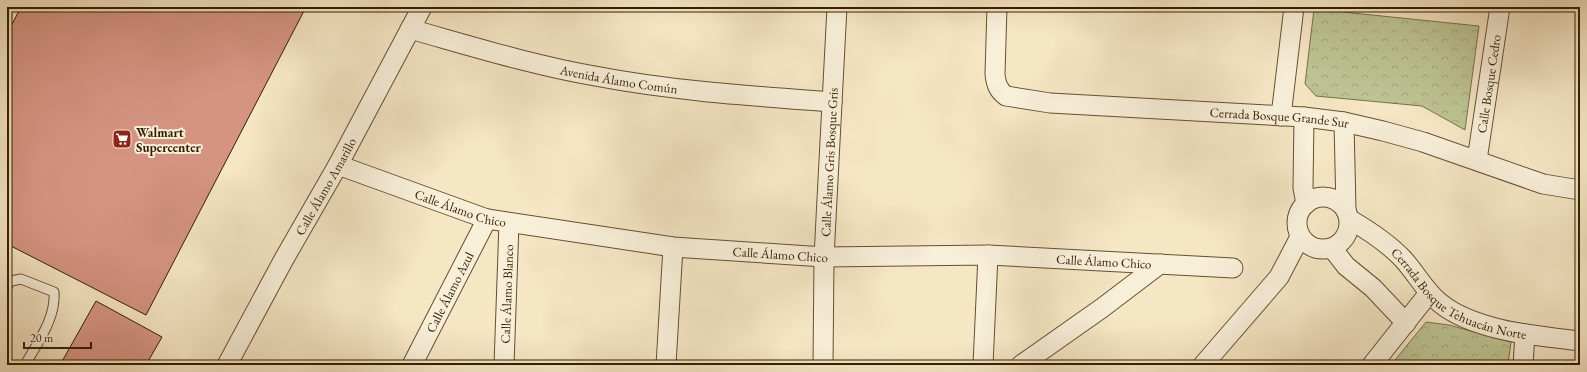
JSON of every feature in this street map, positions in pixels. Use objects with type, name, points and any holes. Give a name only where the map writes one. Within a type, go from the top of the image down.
[{"type":"street","name":"Calle Álamo Amarillo","points":[[227,365],[338,165],[422,7]]},
{"type":"street","name":"Calle Álamo Gris Bosque Gris","points":[[823,365],[824,256],[837,7]]},
{"type":"street","name":"Cerrada Bosque Grande Sur","points":[[997,7],[995,63],[996,85],[1006,96],[1050,103],[1281,116],[1344,122],[1423,142],[1543,184],[1580,190]]},
{"type":"street","points":[[1281,116],[1294,7]]},
{"type":"street","name":"Calle Bosque Cedro","points":[[1476,160],[1500,7]]},
{"type":"street","name":"Avenida Álamo Común","points":[[410,29],[552,67],[595,76],[709,91],[832,102]]},
{"type":"street","points":[[1304,118],[1303,188],[1306,204]]},
{"type":"street","points":[[1279,277],[1325,249],[1340,244],[1346,237],[1349,228],[1344,122]]},
{"type":"street","name":"Calle Álamo Chico","points":[[338,165],[487,219],[673,247],[824,256],[988,255],[1233,268]]},
{"type":"street","points":[[1348,214],[1340,203],[1332,199],[1323,197],[1314,199],[1306,204],[1298,216],[1298,230],[1300,237],[1311,247],[1325,249],[1374,288],[1406,323]]},
{"type":"street","name":"Cerrada Bosque Tehuacán Norte","points":[[1348,214],[1402,258],[1429,293],[1441,304],[1454,312],[1479,323],[1525,334],[1580,341]]},
{"type":"street","name":"Calle Álamo Azul","points":[[412,365],[487,219]]},
{"type":"street","name":"Calle Álamo Blanco","points":[[504,365],[509,223]]},
{"type":"street","points":[[1203,365],[1279,277],[1300,237]]},
{"type":"street","points":[[666,365],[673,247]]},
{"type":"street","points":[[983,365],[988,255]]},
{"type":"street","points":[[1021,365],[1102,308],[1160,264]]},
{"type":"street","points":[[1372,365],[1429,293]]},
{"type":"street","points":[[1522,365],[1525,334]]},
{"type":"lane","points":[[7,286],[11,281],[21,279],[54,292],[55,302],[53,314],[25,365]]},
{"type":"green space","points":[[1314,9],[1479,26],[1465,130],[1422,106],[1316,96],[1305,84]]},
{"type":"green space","points":[[1426,322],[1449,325],[1511,342],[1508,365],[1391,365]]},
{"type":"building","name":"Walmart Supercenter","points":[[21,7],[306,7],[146,315],[7,244],[7,34]]},
{"type":"building","points":[[96,301],[162,337],[146,365],[60,365]]},
{"type":"place","name":"Walmart Supercenter","points":[[122,139]]}]
